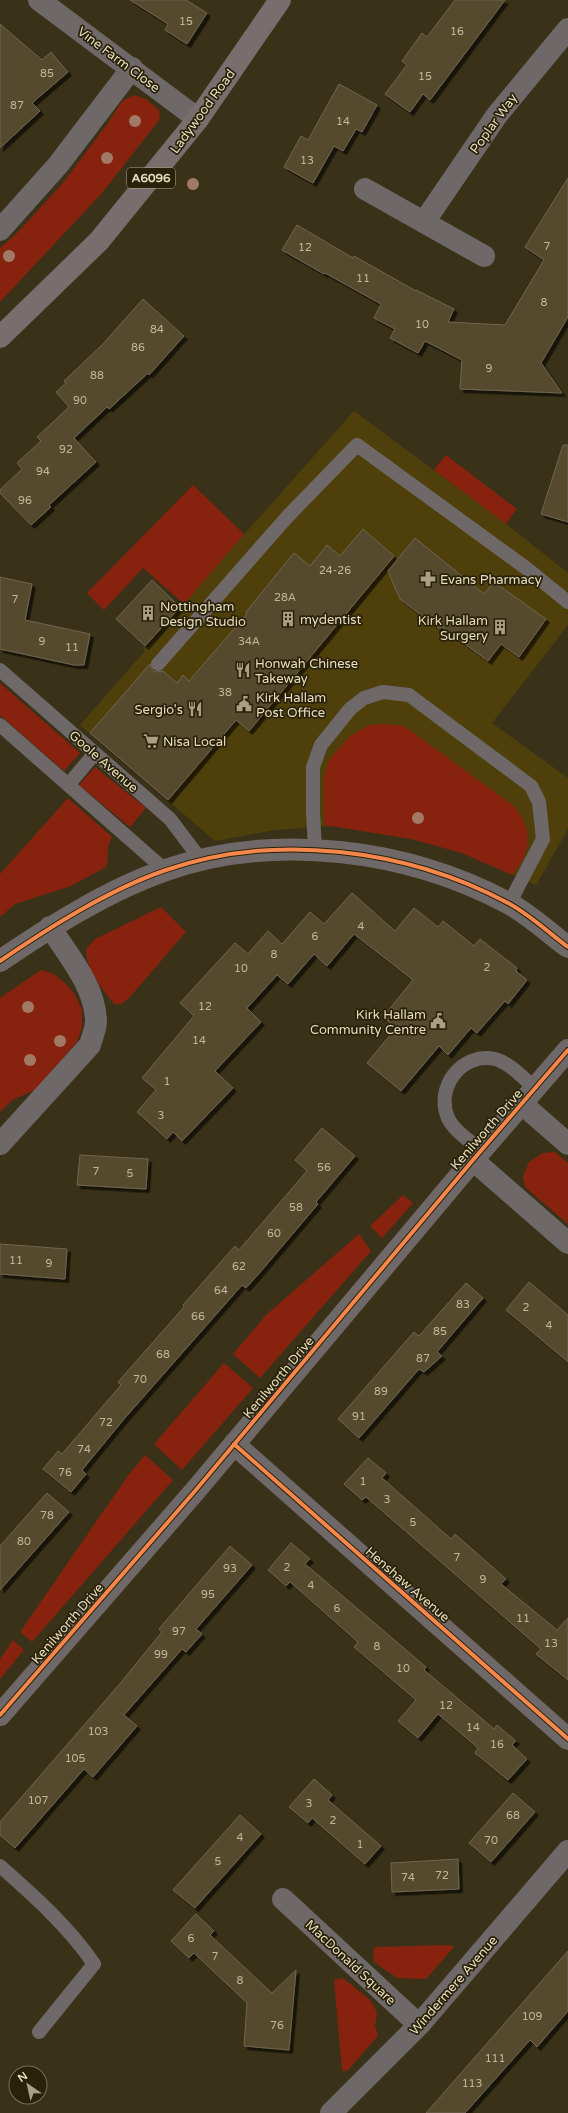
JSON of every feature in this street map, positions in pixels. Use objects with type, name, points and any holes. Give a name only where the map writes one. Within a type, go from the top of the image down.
[{"type":"main road","name":"Ladywood Road","points":[[0,337],[99,242],[198,119],[280,0]]},
{"type":"street","name":"Vine Farm Close","points":[[39,0],[132,68],[198,119]]},
{"type":"street","name":"Poplar Way","points":[[424,222],[498,115],[568,29]]},
{"type":"street","points":[[0,230],[58,165],[132,68]]},
{"type":"street","points":[[365,189],[484,256]]},
{"type":"street","points":[[0,961],[50,927],[126,887],[165,870],[201,860],[281,850],[315,850],[392,859],[467,884],[509,904],[568,947]]},
{"type":"street","points":[[0,1144],[90,1045],[95,1027],[95,1010],[91,993],[50,927]]},
{"type":"street","name":"Kenilworth Drive","points":[[0,1715],[234,1444],[477,1155],[568,1050]]},
{"type":"street","points":[[528,1095],[568,1144]]},
{"type":"street","points":[[477,1155],[568,1243]]},
{"type":"street","name":"Henshaw Avenue","points":[[234,1444],[568,1739]]},
{"type":"street","name":"Windermere Avenue","points":[[331,2113],[419,2025],[568,1851]]},
{"type":"street","name":"MacDonald Square","points":[[283,1899],[419,2025]]},
{"type":"lane","points":[[158,664],[288,516],[358,445],[526,568],[568,602]]},
{"type":"lane","name":"Goole Avenue","points":[[0,670],[170,818],[201,860]]},
{"type":"lane","points":[[315,850],[313,767],[321,744],[350,709],[364,698],[383,692],[409,695],[531,786],[539,802],[543,839],[509,904]]},
{"type":"lane","points":[[0,725],[69,784],[165,870]]},
{"type":"lane","points":[[69,784],[95,753]]},
{"type":"lane","points":[[477,1155],[449,1119],[444,1106],[444,1096],[447,1085],[453,1075],[461,1066],[471,1061],[495,1059],[505,1063],[528,1095]]},
{"type":"lane","points":[[0,1866],[46,1906],[81,1945],[94,1964],[39,2032]]},
{"type":"shaded area","points":[[134,95],[146,99],[159,110],[160,119],[102,193],[0,302],[0,248],[18,232],[62,184],[108,123],[122,101]]},
{"type":"shaded area","points":[[354,411],[506,524],[568,573],[568,625],[492,723],[568,778],[568,829],[536,885],[462,853],[439,846],[395,835],[332,826],[275,830],[215,841],[80,725],[145,651],[143,648]]},
{"type":"shaded area","points":[[446,455],[517,509],[506,524],[434,470]]},
{"type":"shaded area","points":[[193,485],[244,534],[184,604],[143,568],[104,610],[87,593]]},
{"type":"shaded area","points":[[0,683],[80,753],[64,771],[0,715]]},
{"type":"shaded area","points":[[386,724],[404,726],[515,807],[525,825],[528,841],[519,866],[512,875],[462,853],[411,839],[324,825],[324,777],[329,760],[349,737],[369,725]]},
{"type":"shaded area","points":[[95,767],[146,808],[130,827],[79,785]]},
{"type":"shaded area","points":[[68,798],[112,837],[108,849],[106,867],[71,886],[15,904],[0,917],[0,874]]},
{"type":"shaded area","points":[[161,907],[186,932],[130,997],[121,1004],[114,1004],[91,971],[86,949],[95,939]]},
{"type":"shaded area","points":[[41,970],[52,973],[65,983],[74,993],[82,1009],[82,1028],[77,1042],[35,1090],[12,1100],[0,1112],[0,998]]},
{"type":"shaded area","points":[[555,1152],[568,1163],[568,1224],[525,1187],[523,1177],[529,1162],[543,1153]]},
{"type":"shaded area","points":[[403,1195],[413,1203],[382,1238],[370,1226]]},
{"type":"shaded area","points":[[359,1234],[371,1251],[260,1378],[233,1354],[266,1315]]},
{"type":"shaded area","points":[[224,1363],[253,1388],[182,1470],[154,1444]]},
{"type":"shaded area","points":[[145,1455],[173,1480],[32,1642],[20,1632],[127,1477]]},
{"type":"shaded area","points":[[13,1640],[24,1650],[0,1679],[0,1659]]},
{"type":"shaded area","points":[[453,1946],[453,1948],[426,1979],[397,1978],[374,1962],[373,1950],[375,1947]]},
{"type":"shaded area","points":[[343,1978],[370,2000],[375,2008],[377,2015],[375,2025],[378,2036],[347,2071],[342,2071],[334,1980]]},
{"type":"building","points":[[130,0],[186,0],[207,13],[187,44],[165,30],[168,24]]},
{"type":"building","points":[[455,0],[505,0],[430,100],[423,94],[410,112],[385,94],[407,65],[402,61],[422,33],[427,37]]},
{"type":"building","points":[[0,24],[42,60],[51,52],[68,72],[32,103],[40,111],[0,148]]},
{"type":"building","points":[[339,84],[377,105],[362,132],[356,129],[343,151],[334,146],[313,183],[284,167],[301,136],[308,140]]},
{"type":"building","points":[[568,178],[568,317],[541,363],[562,393],[460,389],[462,360],[425,341],[418,353],[390,338],[395,329],[374,318],[381,304],[282,250],[297,225],[353,258],[354,256],[416,291],[454,309],[448,322],[505,325],[544,260],[525,247]]},
{"type":"building","points":[[143,299],[184,336],[149,375],[148,373],[109,409],[107,407],[74,438],[96,462],[49,505],[51,507],[31,525],[0,493],[0,490],[22,469],[17,463],[41,441],[37,437],[69,407],[56,392],[66,383],[64,381],[102,345]]},
{"type":"building","points":[[563,445],[568,445],[568,522],[541,514]]},
{"type":"building","points":[[363,529],[394,556],[249,731],[236,720],[168,800],[90,733],[150,664],[153,671],[163,671],[177,683],[183,675],[189,681],[247,614],[246,612],[294,553],[310,566],[327,545],[340,556]]},
{"type":"building","points":[[415,538],[484,594],[494,582],[546,619],[519,657],[501,644],[488,661],[442,627],[440,629],[400,599],[388,571]]},
{"type":"building","points":[[0,577],[32,584],[25,620],[90,634],[84,665],[74,665],[0,649]]},
{"type":"building","name":"Nottingham Design Studio","points":[[152,580],[180,607],[145,646],[116,619]]},
{"type":"building","points":[[352,893],[395,931],[414,908],[438,927],[443,921],[474,946],[480,939],[517,968],[516,971],[527,980],[508,1004],[505,1001],[477,1033],[471,1028],[448,1055],[439,1046],[401,1091],[367,1063],[396,1028],[383,1017],[413,980],[354,934],[327,966],[314,954],[288,984],[277,975],[247,1008],[261,1022],[215,1071],[233,1088],[182,1141],[173,1132],[167,1139],[137,1112],[156,1090],[142,1078],[194,1016],[180,1003],[235,943],[248,954],[268,931],[282,944],[310,912],[324,924]]},
{"type":"building","points":[[322,1128],[355,1156],[316,1202],[318,1204],[262,1270],[246,1288],[242,1285],[124,1419],[82,1470],[86,1474],[71,1492],[43,1469],[58,1451],[62,1454],[121,1385],[118,1382],[184,1307],[183,1305],[235,1246],[239,1250],[307,1171],[295,1160]]},
{"type":"building","points":[[80,1155],[148,1159],[146,1189],[77,1185]]},
{"type":"building","points":[[0,1244],[67,1249],[65,1279],[0,1274]]},
{"type":"building","points":[[529,1282],[568,1315],[568,1362],[506,1310]]},
{"type":"building","points":[[466,1283],[483,1298],[437,1352],[442,1356],[424,1372],[419,1369],[359,1438],[338,1419],[414,1332],[419,1336]]},
{"type":"building","points":[[368,1458],[386,1473],[382,1478],[451,1539],[455,1534],[506,1579],[501,1584],[557,1630],[568,1618],[568,1680],[536,1654],[541,1649],[366,1497],[362,1500],[344,1484]]},
{"type":"building","points":[[47,1493],[69,1512],[0,1590],[0,1546]]},
{"type":"building","points":[[291,1543],[310,1559],[305,1564],[426,1667],[424,1670],[494,1729],[497,1725],[516,1741],[512,1745],[527,1759],[508,1780],[475,1753],[478,1748],[438,1714],[418,1738],[398,1721],[416,1700],[354,1647],[358,1642],[290,1582],[286,1586],[268,1570]]},
{"type":"building","points":[[230,1546],[252,1565],[196,1629],[202,1634],[186,1652],[182,1649],[124,1715],[137,1726],[93,1777],[84,1769],[15,1848],[0,1835],[0,1822],[118,1686],[162,1632],[159,1629]]},
{"type":"building","points":[[314,1779],[332,1795],[328,1800],[381,1846],[365,1864],[312,1818],[308,1823],[289,1807]]},
{"type":"building","points":[[513,1793],[535,1812],[491,1862],[469,1843]]},
{"type":"building","points":[[240,1815],[261,1834],[195,1908],[173,1890]]},
{"type":"building","points":[[458,1859],[459,1889],[392,1892],[391,1863]]},
{"type":"building","points":[[196,1914],[214,1931],[210,1935],[272,1993],[296,1970],[289,2050],[244,2046],[247,2003],[194,1953],[189,1958],[171,1941]]},
{"type":"building","points":[[568,1951],[568,2011],[537,2047],[530,2040],[465,2113],[426,2113]]},
{"type":"cycle path","points":[[0,961],[80,910],[144,878],[208,858],[251,852],[295,850],[340,852],[384,859],[427,870],[469,885],[516,907],[568,947]]},
{"type":"cycle path","points":[[0,1715],[195,1491],[473,1160],[568,1050]]},
{"type":"cycle path","points":[[234,1444],[568,1739]]},
{"type":"place","name":"Evans Pharmacy","points":[[428,579]]},
{"type":"place","name":"Nottingham Design Studio","points":[[148,613]]},
{"type":"place","name":"mydentist","points":[[288,619]]},
{"type":"place","name":"Kirk Hallam Surgery","points":[[500,627]]},
{"type":"place","name":"Honwah Chinese Takeway","points":[[243,670]]},
{"type":"place","name":"Kirk Hallam Post Office","points":[[244,704]]},
{"type":"place","name":"Sergio's","points":[[195,709]]},
{"type":"place","name":"Nisa Local","points":[[151,741]]},
{"type":"place","name":"Kirk Hallam Community Centre","points":[[438,1021]]}]
